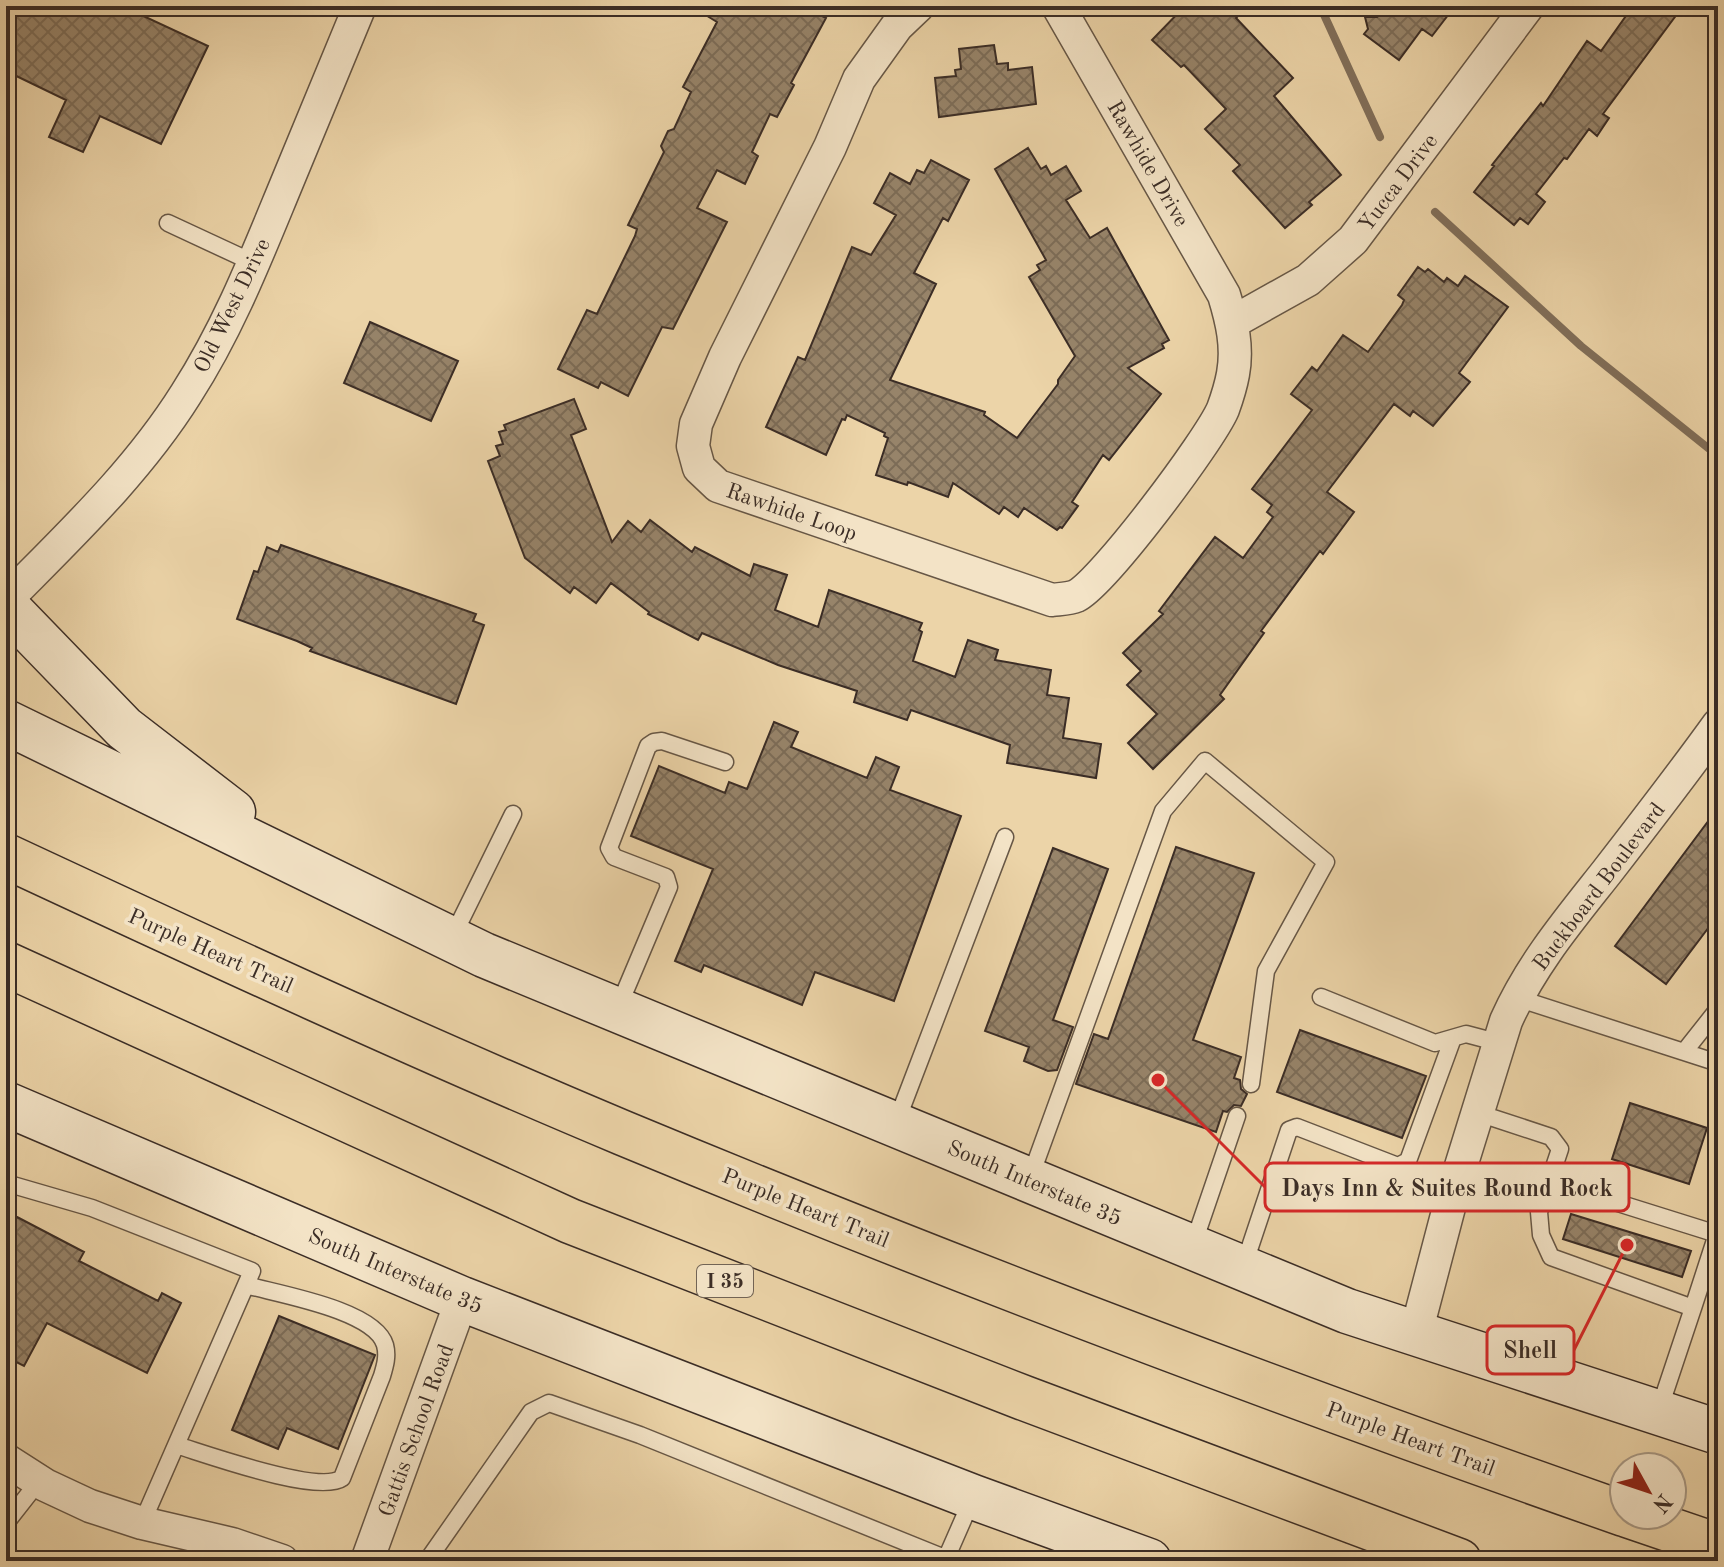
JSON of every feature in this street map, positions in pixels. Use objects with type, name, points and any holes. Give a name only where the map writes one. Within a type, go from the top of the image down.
[{"type":"highway","name":"Purple Heart Trail","points":[[6,856],[415,1043],[853,1226],[1227,1371],[1608,1508]]},
{"type":"highway","name":"I 35","points":[[6,964],[570,1221],[1024,1398],[1459,1561]]},
{"type":"highway","name":"Purple Heart Trail","points":[[1675,1531],[1718,1546]]},
{"type":"main road","name":"South Interstate 35","points":[[6,603],[124,728],[259,833],[366,899]]},
{"type":"main road","name":"South Interstate 35","points":[[6,722],[451,940],[617,1010],[1347,1311],[1718,1432]]},
{"type":"main road","name":"South Interstate 35","points":[[6,1104],[462,1299],[973,1497],[1149,1561]]},
{"type":"street","name":"Old West Drive","points":[[6,603],[101,503],[150,445],[216,345],[254,263],[360,6]]},
{"type":"street","name":"Rawhide Loop","points":[[918,6],[897,26],[859,79],[830,147],[725,357],[696,424],[693,446],[699,468],[707,478],[718,486],[1038,597],[1052,600],[1075,597],[1101,576],[1204,442],[1223,410],[1233,374],[1233,322]]},
{"type":"street","name":"Rawhide Drive","points":[[1058,6],[1211,271],[1224,295],[1233,322]]},
{"type":"street","name":"Yucca Drive","points":[[1233,322],[1308,280],[1353,240],[1528,6]]},
{"type":"street","name":"Buckboard Boulevard","points":[[1416,1333],[1453,1192],[1517,998],[1557,934],[1678,781],[1718,725]]},
{"type":"street","name":"Gattis School Road","points":[[367,1561],[462,1299]]},
{"type":"street","points":[[6,1460],[39,1481],[90,1506],[142,1523],[204,1549],[282,1561]]},
{"type":"lane","points":[[168,223],[254,263]]},
{"type":"lane","points":[[617,1010],[669,887],[666,877],[614,857],[609,848],[648,746],[662,741],[725,762]]},
{"type":"lane","points":[[1029,1180],[1163,811],[1205,761],[1326,862],[1266,971],[1251,1084]]},
{"type":"lane","points":[[451,940],[513,814]]},
{"type":"lane","points":[[895,1124],[1005,837]]},
{"type":"lane","points":[[1321,997],[1435,1043],[1466,1034],[1500,1043]]},
{"type":"lane","points":[[1517,998],[1718,1063]]},
{"type":"lane","points":[[1684,1052],[1718,1009]]},
{"type":"lane","points":[[1243,1268],[1289,1130],[1297,1127],[1398,1166],[1403,1165],[1408,1161],[1453,1038]]},
{"type":"lane","points":[[1478,1113],[1551,1137],[1560,1149],[1539,1212],[1541,1235],[1551,1257],[1693,1308]]},
{"type":"lane","points":[[1192,1247],[1237,1116]]},
{"type":"lane","points":[[1551,1182],[1718,1233],[1658,1413]]},
{"type":"lane","points":[[6,1183],[92,1208],[252,1271],[142,1523]]},
{"type":"lane","points":[[176,1445],[270,1473],[327,1484],[342,1478],[382,1376],[386,1358],[384,1344],[371,1328],[335,1309],[246,1285]]},
{"type":"lane","points":[[427,1561],[531,1412],[549,1403],[652,1440],[948,1560],[973,1497]]},
{"type":"lane","points":[[6,1523],[39,1481]]},
{"type":"building","points":[[6,6],[122,6],[208,46],[161,144],[100,116],[83,152],[49,137],[66,100],[6,71]]},
{"type":"building","points":[[691,6],[803,6],[826,18],[791,83],[794,85],[777,117],[770,114],[752,152],[758,156],[745,184],[717,170],[697,208],[727,222],[673,329],[662,327],[628,396],[601,382],[598,388],[558,369],[587,310],[597,314],[635,236],[637,229],[628,225],[664,152],[661,146],[668,131],[674,129],[691,92],[683,87],[717,22]]},
{"type":"building","points":[[1185,6],[1247,6],[1236,18],[1293,78],[1274,96],[1341,175],[1285,228],[1233,171],[1240,165],[1205,129],[1226,109],[1184,65],[1181,67],[1152,40]]},
{"type":"building","points":[[1385,6],[1455,6],[1432,36],[1422,29],[1399,60],[1364,34],[1368,29],[1365,17],[1377,17]]},
{"type":"building","points":[[1633,6],[1683,6],[1603,114],[1609,118],[1597,136],[1589,129],[1536,194],[1545,202],[1528,224],[1520,218],[1514,225],[1474,192],[1541,103],[1543,106],[1587,41],[1601,51]]},
{"type":"building","points":[[994,45],[997,64],[1008,63],[1008,70],[1032,67],[1036,104],[939,117],[935,78],[956,76],[955,70],[961,69],[959,49]]},
{"type":"building","points":[[1028,148],[1041,169],[1046,166],[1051,175],[1066,166],[1081,191],[1066,200],[1090,238],[1107,228],[1169,340],[1162,344],[1164,348],[1128,368],[1161,394],[1109,460],[1103,455],[1072,502],[1078,506],[1062,528],[1057,530],[1024,508],[1018,517],[1004,507],[999,514],[953,483],[948,497],[908,482],[907,485],[876,475],[888,438],[884,436],[885,433],[847,415],[845,420],[842,419],[826,455],[766,427],[798,357],[805,360],[852,247],[871,255],[896,215],[874,203],[890,173],[910,184],[917,170],[924,173],[931,160],[969,180],[948,221],[943,218],[914,273],[936,284],[890,380],[985,412],[984,415],[1017,438],[1075,356],[1029,277],[1040,270],[1037,265],[1046,260],[995,169]]},
{"type":"building","points":[[1418,267],[1425,272],[1428,269],[1444,282],[1447,278],[1458,286],[1465,276],[1508,307],[1459,373],[1470,382],[1433,426],[1413,411],[1410,416],[1394,404],[1327,492],[1354,512],[1323,554],[1320,551],[1261,631],[1264,633],[1220,695],[1224,699],[1153,769],[1128,743],[1157,714],[1127,685],[1141,671],[1123,653],[1163,614],[1159,611],[1215,537],[1243,558],[1273,517],[1267,512],[1272,505],[1252,489],[1312,410],[1291,394],[1312,367],[1317,371],[1343,335],[1368,352],[1402,305],[1404,300],[1398,295]]},
{"type":"building","points":[[370,322],[458,361],[431,421],[344,383]]},
{"type":"building","points":[[574,399],[586,429],[571,435],[612,542],[628,521],[641,532],[650,520],[692,552],[695,547],[750,576],[754,564],[787,575],[775,610],[818,627],[829,590],[922,623],[913,661],[955,677],[968,640],[998,650],[995,660],[1051,670],[1047,695],[1069,698],[1063,738],[1101,744],[1096,778],[1007,763],[1010,745],[911,710],[907,720],[854,702],[857,691],[778,665],[702,633],[698,640],[648,614],[611,583],[596,603],[574,587],[570,593],[525,558],[488,461],[500,456],[496,446],[503,444],[499,432],[506,430],[504,425]]},
{"type":"building","points":[[281,545],[476,614],[473,621],[484,625],[456,704],[310,651],[312,648],[297,641],[237,619],[254,571],[258,572],[267,547],[278,552]]},
{"type":"building","points":[[774,722],[798,732],[791,747],[867,778],[876,757],[899,767],[890,790],[961,816],[894,1001],[815,972],[802,1005],[704,965],[701,972],[675,961],[713,869],[631,836],[659,766],[725,793],[729,782],[747,789]]},
{"type":"building","points":[[1718,808],[1718,915],[1666,984],[1615,946]]},
{"type":"building","points":[[1176,847],[1254,873],[1193,1040],[1241,1057],[1234,1078],[1240,1080],[1241,1089],[1247,1094],[1241,1106],[1234,1105],[1227,1112],[1223,1111],[1216,1132],[1076,1084],[1094,1034],[1108,1039]]},
{"type":"building","points":[[1053,848],[1108,869],[1053,1020],[1073,1027],[1057,1070],[1048,1071],[1024,1061],[1029,1047],[985,1031]]},
{"type":"building","points":[[1300,1030],[1426,1076],[1402,1138],[1277,1092]]},
{"type":"building","points":[[1630,1103],[1707,1128],[1689,1184],[1612,1159]]},
{"type":"building","points":[[1571,1214],[1691,1251],[1682,1277],[1563,1239]]},
{"type":"building","points":[[17,1217],[84,1252],[79,1261],[158,1301],[162,1293],[181,1303],[147,1373],[47,1323],[24,1366],[6,1357],[6,1237]]},
{"type":"building","points":[[279,1316],[375,1355],[338,1449],[287,1428],[278,1449],[232,1430]]},
{"type":"waterway","points":[[1320,6],[1380,137]]},
{"type":"waterway","points":[[1435,212],[1581,346],[1718,456]]},
{"type":"place","name":"Days Inn & Suites Round Rock","points":[[1158,1080]]},
{"type":"place","name":"Shell","points":[[1627,1245]]}]
